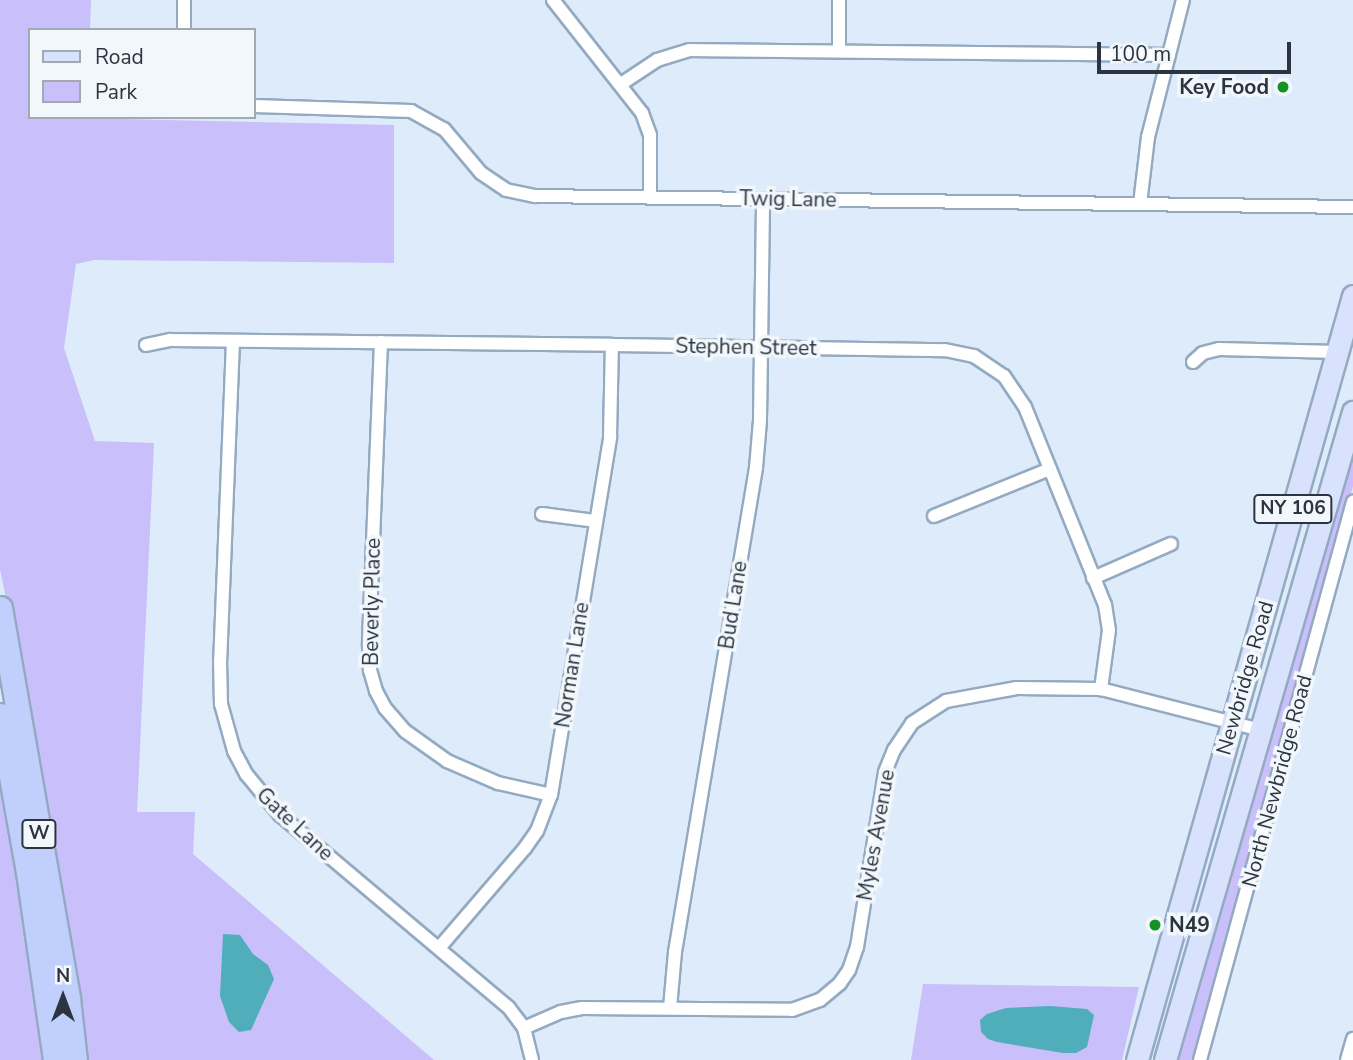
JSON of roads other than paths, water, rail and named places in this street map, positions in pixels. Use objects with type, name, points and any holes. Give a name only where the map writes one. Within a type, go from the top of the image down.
[{"type":"highway","name":"W","points":[[0,608],[68,999],[75,1060]]},
{"type":"highway","name":"W","points":[[0,715],[55,1060]]},
{"type":"main road","name":"Newbridge Road","points":[[1137,1060],[1353,296]]},
{"type":"main road","name":"Newbridge Road","points":[[1165,1060],[1353,412]]},
{"type":"street","points":[[184,0],[184,28]]},
{"type":"street","points":[[553,0],[621,83],[648,124],[650,197]]},
{"type":"street","points":[[839,0],[839,51]]},
{"type":"street","points":[[1140,204],[1147,137],[1183,0]]},
{"type":"street","points":[[621,83],[657,60],[690,50],[1169,55]]},
{"type":"street","name":"Twig Lane","points":[[256,106],[411,111],[444,129],[481,173],[506,190],[535,196],[1353,207]]},
{"type":"street","name":"Bud Lane","points":[[670,1008],[675,952],[756,468],[763,199]]},
{"type":"street","name":"Stephen Street","points":[[146,345],[170,340],[612,345],[945,350],[974,356],[988,362],[1014,388],[1093,578],[1109,620],[1101,689]]},
{"type":"street","name":"Gate Lane","points":[[233,341],[219,661],[221,704],[229,737],[247,775],[280,815],[509,1009],[524,1028],[532,1060]]},
{"type":"street","name":"Beverly Place","points":[[381,342],[369,646],[370,670],[376,691],[385,708],[405,731],[447,761],[498,783],[551,795]]},
{"type":"street","name":"Norman Lane","points":[[439,948],[525,848],[537,831],[551,795],[610,437],[612,345]]},
{"type":"street","points":[[1193,362],[1203,353],[1219,349],[1338,352]]},
{"type":"street","points":[[934,516],[1049,469]]},
{"type":"street","name":"North Newbridge Road","points":[[1200,1060],[1353,502]]},
{"type":"street","points":[[542,514],[595,521]]},
{"type":"street","points":[[1093,578],[1171,544]]},
{"type":"street","name":"Myles Avenue","points":[[524,1028],[561,1012],[582,1008],[792,1010],[820,1000],[841,983],[857,947],[885,772],[904,733],[929,710],[970,695],[1017,688],[1101,689],[1261,730]]},
{"type":"street","points":[[1347,1060],[1353,1039]]},
{"type":"water","points":[[223,934],[240,935],[253,954],[268,965],[274,979],[251,1030],[239,1032],[229,1022],[220,996]]},
{"type":"water","points":[[1050,1006],[1087,1009],[1094,1015],[1087,1047],[1076,1053],[1063,1053],[997,1042],[988,1039],[981,1032],[980,1020],[987,1014],[1006,1008]]},
{"type":"place","name":"Key Food","points":[[1283,87]]},
{"type":"place","name":"N49","points":[[1155,925]]}]
